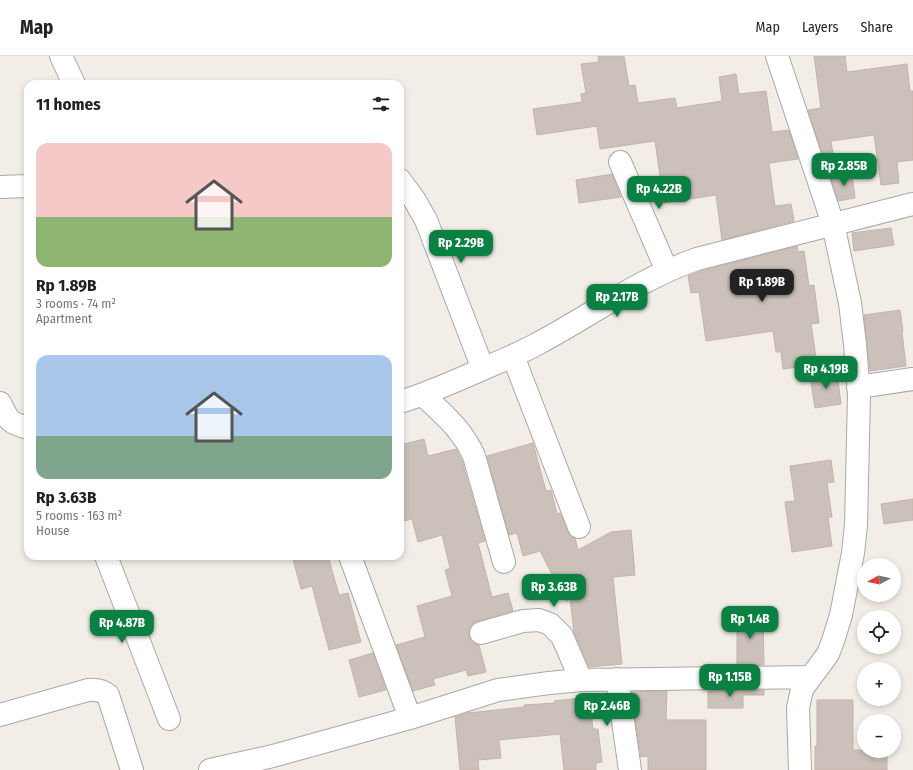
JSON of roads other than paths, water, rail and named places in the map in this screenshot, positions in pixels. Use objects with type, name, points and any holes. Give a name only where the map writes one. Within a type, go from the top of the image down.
[{"type":"street","points":[[62,56],[72,80]]},
{"type":"street","points":[[777,56],[832,224],[850,303],[858,387],[856,525],[853,553],[841,615],[833,641],[828,654],[802,689],[799,699],[800,770]]},
{"type":"street","points":[[620,162],[667,270]]},
{"type":"street","points":[[404,185],[426,220],[483,369]]},
{"type":"street","points":[[0,187],[24,186]]},
{"type":"street","points":[[404,401],[423,395],[513,356],[537,344],[667,270],[697,259],[913,204]]},
{"type":"street","points":[[513,356],[579,527]]},
{"type":"street","points":[[858,387],[913,379]]},
{"type":"street","points":[[423,395],[460,430],[468,442],[474,456],[504,562]]},
{"type":"street","points":[[0,402],[9,420],[24,427]]},
{"type":"street","points":[[108,560],[169,719]]},
{"type":"street","points":[[351,560],[410,718]]},
{"type":"street","points":[[481,633],[523,621],[539,620],[550,624],[562,636],[582,680]]},
{"type":"street","points":[[210,770],[269,757],[410,718],[498,690],[582,680],[810,677]]},
{"type":"street","points":[[617,679],[630,770]]},
{"type":"street","points":[[0,715],[88,690],[103,691],[108,695],[132,770]]}]
